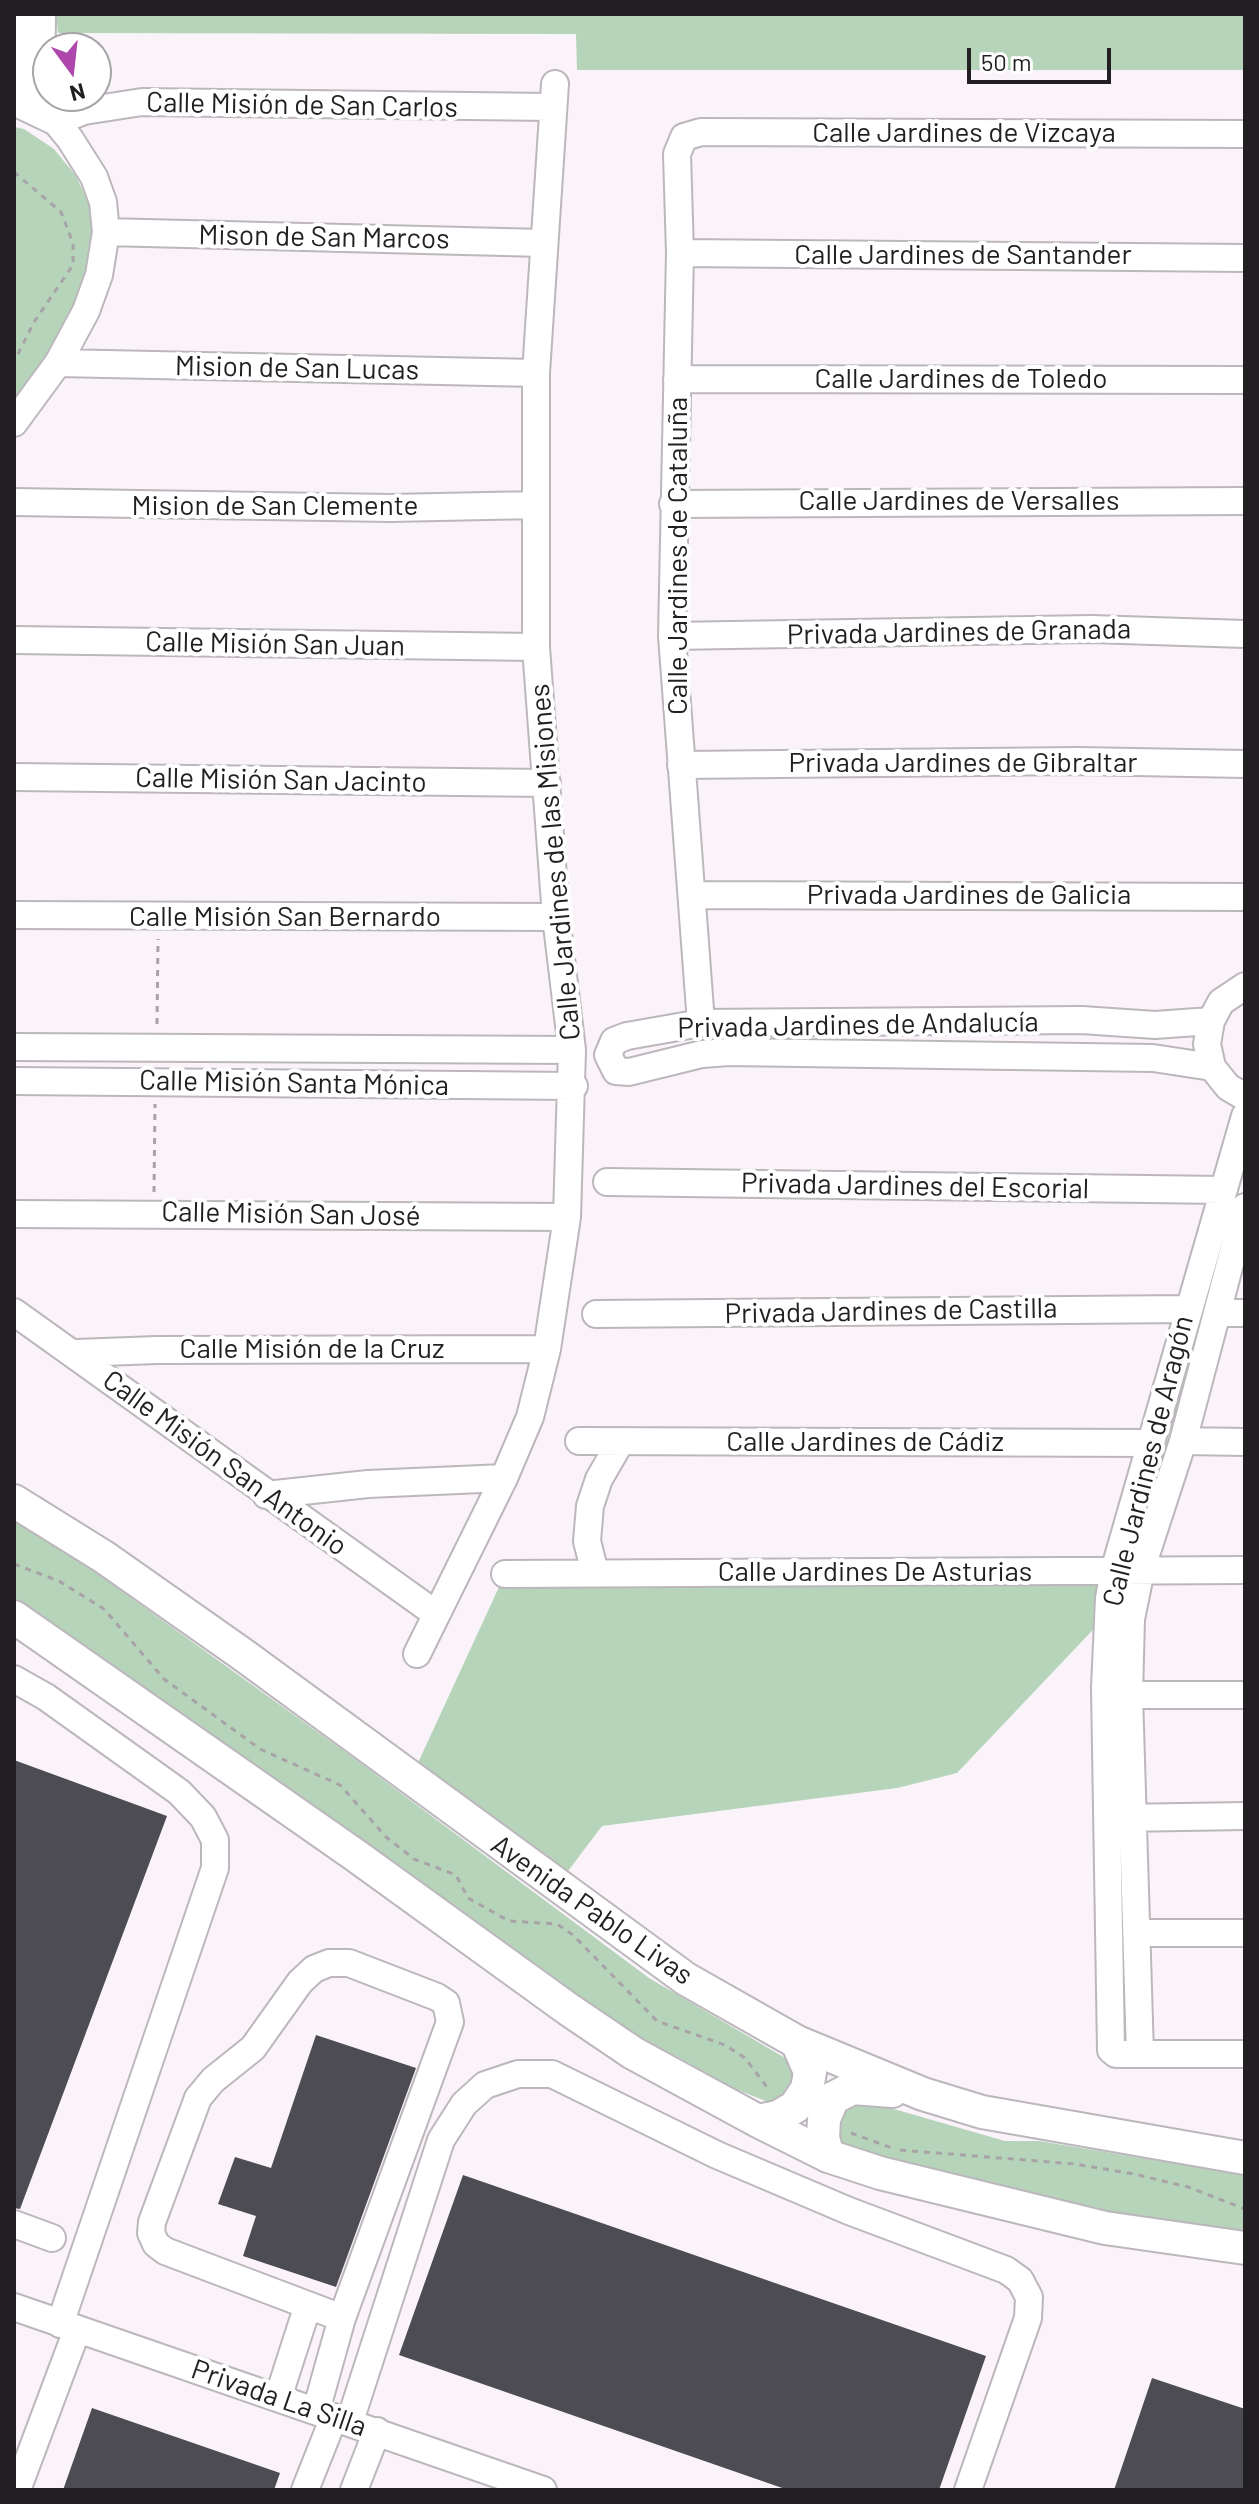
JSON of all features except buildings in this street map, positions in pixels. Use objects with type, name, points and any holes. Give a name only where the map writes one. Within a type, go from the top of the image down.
[{"type":"main road","name":"Avenida Pablo Livas","points":[[14,1501],[104,1557],[242,1654],[686,1979],[797,2042],[923,2094],[982,2112],[1245,2158]]},
{"type":"main road","points":[[14,1617],[355,1855],[568,2009],[633,2053],[758,2121],[828,2156],[880,2173],[1105,2228],[1245,2248]]},
{"type":"main road","points":[[758,2121],[778,2117],[795,2107],[807,2089],[810,2072],[797,2042]]},
{"type":"main road","points":[[828,2156],[823,2138],[824,2119],[833,2098],[853,2088],[923,2094]]},
{"type":"street","points":[[24,14],[32,99]]},
{"type":"street","name":"Calle Misión de San Carlos","points":[[112,107],[142,102],[553,96]]},
{"type":"street","name":"Calle Jardines de las Misiones","points":[[417,1654],[504,1478],[530,1417],[547,1349],[567,1217],[574,1086],[556,917],[536,647],[536,373],[553,96]]},
{"type":"street","points":[[14,423],[58,363],[91,299],[99,275],[106,232],[103,202],[94,177],[35,112]]},
{"type":"street","name":"Calle Jardines de Vizcaya","points":[[684,137],[701,132],[1245,134]]},
{"type":"street","name":"Calle Jardines de Cataluña","points":[[684,137],[677,154],[680,253],[672,636],[694,895],[701,1023]]},
{"type":"street","name":"Mison de San Marcos","points":[[106,232],[543,243]]},
{"type":"street","name":"Calle Jardines de Santander","points":[[680,253],[1245,258]]},
{"type":"street","name":"Mision de San Lucas","points":[[58,363],[536,373]]},
{"type":"street","name":"Calle Jardines de Toledo","points":[[677,379],[1245,380]]},
{"type":"street","name":"Calle Jardines de Versalles","points":[[673,504],[1245,501]]},
{"type":"street","name":"Mision de San Clemente","points":[[14,502],[390,508],[536,505]]},
{"type":"street","name":"Privada Jardines de Granada","points":[[672,636],[1091,629],[1245,634]]},
{"type":"street","name":"Calle Misión San Juan","points":[[14,640],[536,647]]},
{"type":"street","name":"Privada Jardines de Gibraltar","points":[[681,765],[1078,761],[1245,764]]},
{"type":"street","name":"Calle Misión San Jacinto","points":[[14,777],[547,783]]},
{"type":"street","name":"Privada Jardines de Galicia","points":[[694,895],[1245,897]]},
{"type":"street","name":"Calle Misión San Bernardo","points":[[14,915],[556,917]]},
{"type":"street","points":[[1245,986],[1221,1002],[1211,1021],[1207,1044],[1212,1067],[1228,1087],[1245,1097]]},
{"type":"street","name":"Privada Jardines de Andalucía","points":[[1211,1021],[1155,1025],[1082,1020],[701,1023],[618,1038],[609,1048],[610,1064],[616,1071],[629,1072],[702,1054],[729,1052],[1153,1058],[1212,1067]]},
{"type":"street","name":"Calle Misión Santa Mónica","points":[[14,1047],[572,1050]]},
{"type":"street","points":[[155,1081],[156,1047]]},
{"type":"street","name":"Calle Misión Santa Mónica","points":[[14,1081],[574,1086]]},
{"type":"street","name":"Calle Jardines de Aragón","points":[[1245,1116],[1187,1309],[1109,1598],[1105,1688],[1122,1818],[1138,1933],[1127,2054],[1111,2050],[1122,1818],[1129,1695],[1131,1619],[1141,1570],[1183,1441],[1245,1207]]},
{"type":"street","name":"Privada Jardines del Escorial","points":[[607,1182],[1223,1190]]},
{"type":"street","name":"Calle Misión San José","points":[[14,1214],[153,1212],[567,1217]]},
{"type":"street","name":"Privada Jardines de Castilla","points":[[596,1314],[1187,1309]]},
{"type":"street","name":"Calle Misión San Antonio","points":[[14,1312],[76,1353],[266,1495],[436,1614]]},
{"type":"street","points":[[1218,1313],[1245,1313]]},
{"type":"street","name":"Calle Misión de la Cruz","points":[[76,1353],[172,1349],[547,1349]]},
{"type":"street","name":"Calle Jardines de Cádiz","points":[[579,1441],[1150,1443]]},
{"type":"street","points":[[595,1573],[587,1541],[590,1506],[599,1479],[621,1441]]},
{"type":"street","points":[[1183,1441],[1245,1442]]},
{"type":"street","points":[[266,1495],[368,1484],[504,1478]]},
{"type":"street","name":"Calle Jardines De Asturias","points":[[505,1574],[1245,1570]]},
{"type":"street","points":[[14,1679],[46,1697],[179,1792],[203,1817],[215,1840],[215,1868],[17,2490]]},
{"type":"street","points":[[1129,1695],[1245,1695]]},
{"type":"street","points":[[1122,1818],[1245,1816]]},
{"type":"street","points":[[1138,1933],[1245,1933]]},
{"type":"street","points":[[333,2416],[342,2318],[450,2022],[446,2003],[437,1997],[349,1963],[329,1963],[314,1969],[300,1982],[253,2048],[213,2080],[198,2098],[152,2222],[151,2233],[156,2244],[165,2251],[342,2318]]},
{"type":"street","points":[[1127,2054],[1245,2054]]},
{"type":"street","points":[[305,2490],[441,2140],[464,2104],[485,2085],[518,2074],[552,2074],[717,2155],[849,2211],[1006,2270],[1020,2280],[1029,2297],[1028,2318],[968,2490]]},
{"type":"street","points":[[14,2224],[52,2238]]},
{"type":"street","points":[[278,2398],[308,2305]]},
{"type":"street","name":"Privada La Silla","points":[[14,2307],[543,2490]]},
{"type":"street","points":[[354,2490],[377,2431]]},
{"type":"path","points":[[14,172],[61,212],[73,243],[73,265],[34,322],[14,362]]},
{"type":"path","points":[[156,1047],[159,917]]},
{"type":"path","points":[[153,1212],[155,1081]]},
{"type":"path","points":[[14,1564],[59,1581],[104,1609],[164,1679],[260,1749],[340,1785],[386,1837],[414,1859],[456,1875],[468,1898]]},
{"type":"green space","points":[[56,14],[1245,14],[1245,70],[577,70],[576,34],[58,32]]},
{"type":"green space","points":[[14,127],[24,129],[54,149],[76,176],[91,208],[93,255],[61,343],[14,403]]},
{"type":"green space","points":[[14,1521],[84,1564],[351,1756],[649,1978],[792,2062],[796,2070],[793,2093],[771,2103],[735,2089],[676,2056],[639,2041],[14,1602]]},
{"type":"green space","points":[[1114,1571],[1108,1614],[957,1773],[897,1788],[602,1826],[565,1875],[417,1765],[505,1574]]},
{"type":"green space","points":[[866,2101],[1005,2141],[1039,2141],[1245,2175],[1245,2238],[1170,2228],[850,2150],[838,2140],[838,2129],[845,2112]]}]
